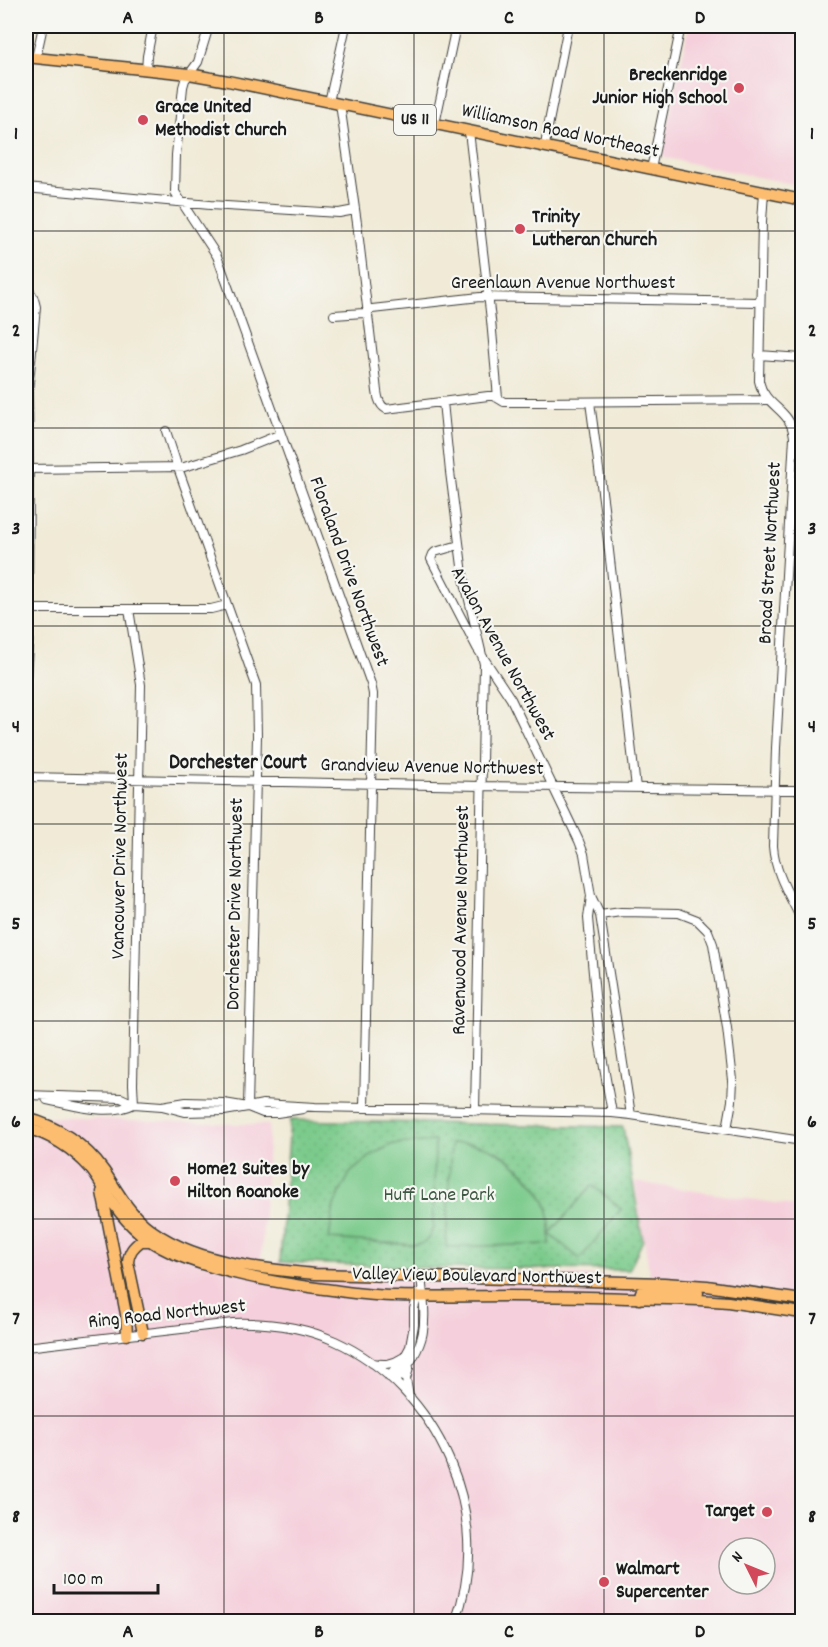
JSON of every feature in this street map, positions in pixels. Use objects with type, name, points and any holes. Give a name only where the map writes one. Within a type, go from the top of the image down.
[{"type":"main road","name":"Williamson Road Northeast","points":[[31,57],[189,75],[340,104],[802,201]]},
{"type":"main road","name":"Valley View Boulevard Northwest","points":[[26,1118],[57,1130],[82,1147],[103,1169],[124,1203],[144,1225],[167,1240],[204,1255],[230,1262],[305,1274],[664,1283],[737,1290],[802,1300]]},
{"type":"main road","name":"Valley View Boulevard Northwest","points":[[26,1128],[69,1149],[90,1169],[125,1219],[150,1241],[195,1262],[238,1273],[294,1285],[354,1294],[420,1297],[508,1296],[699,1300],[802,1313]]},
{"type":"main road","points":[[100,1182],[126,1314],[127,1335]]},
{"type":"main road","points":[[142,1333],[128,1262],[134,1247],[141,1241],[150,1241]]},
{"type":"main road","points":[[238,1273],[299,1278],[305,1274]]},
{"type":"main road","points":[[639,1299],[641,1292],[645,1290],[717,1293],[737,1290]]},
{"type":"main road","points":[[745,1304],[760,1300],[802,1307]]},
{"type":"street","points":[[31,57],[43,26]]},
{"type":"street","points":[[146,70],[153,26]]},
{"type":"street","name":"Floraland Drive Northwest","points":[[209,26],[198,62],[183,87],[176,155],[175,192],[217,256],[371,684],[364,1108]]},
{"type":"street","points":[[329,102],[346,26]]},
{"type":"street","points":[[435,124],[456,26]]},
{"type":"street","points":[[545,147],[568,26]]},
{"type":"street","points":[[651,169],[681,26]]},
{"type":"street","points":[[340,104],[376,382],[382,407],[386,409],[488,396],[504,402],[769,400]]},
{"type":"street","points":[[469,131],[498,398]]},
{"type":"street","points":[[26,188],[322,212],[339,213],[355,210]]},
{"type":"street","name":"Broad Street Northwest","points":[[764,192],[760,388],[791,423],[794,437],[774,790],[774,857],[780,879],[802,921]]},
{"type":"street","points":[[26,289],[32,293],[36,307],[28,369],[26,679]]},
{"type":"street","name":"Greenlawn Avenue Northwest","points":[[334,315],[488,297],[760,302]]},
{"type":"street","points":[[759,355],[802,358]]},
{"type":"street","points":[[443,402],[459,545],[468,598],[483,658]]},
{"type":"street","points":[[590,402],[636,788]]},
{"type":"street","name":"Dorchester Drive Northwest","points":[[166,430],[257,689],[248,1107]]},
{"type":"street","points":[[27,469],[178,468],[232,453],[281,434]]},
{"type":"street","points":[[792,461],[802,462]]},
{"type":"street","name":"Avalon Avenue Northwest","points":[[459,545],[435,552],[431,560],[483,658],[512,699],[584,854],[591,896],[600,915],[631,1115]]},
{"type":"street","points":[[27,609],[212,609],[227,605]]},
{"type":"street","name":"Vancouver Drive Northwest","points":[[129,609],[141,685],[134,1104]]},
{"type":"street","name":"Ravenwood Avenue Northwest","points":[[475,1111],[483,658]]},
{"type":"street","name":"Grandview Avenue Northwest","points":[[26,777],[802,790]]},
{"type":"street","name":"Avalon Avenue Northwest","points":[[591,896],[588,918],[595,995],[600,1045],[612,1113]]},
{"type":"street","points":[[600,915],[621,912],[679,913],[697,920],[708,931],[714,944],[733,1080],[727,1129]]},
{"type":"street","points":[[26,1096],[121,1098],[134,1104],[162,1106],[186,1102],[248,1107],[263,1104],[612,1113],[802,1141]]},
{"type":"street","points":[[410,1397],[406,1379],[417,1352],[425,1316],[420,1297],[421,1278]]},
{"type":"street","points":[[392,1380],[413,1337],[414,1309],[420,1297]]},
{"type":"street","name":"Ring Road Northwest","points":[[26,1347],[233,1323],[270,1324],[321,1336],[346,1347],[370,1362],[410,1397],[433,1428],[456,1473],[468,1529],[468,1566],[464,1597],[455,1622]]},
{"type":"street","points":[[370,1362],[381,1365],[394,1364],[408,1351]]},
{"type":"street","points":[[392,1380],[411,1363]]},
{"type":"shaded area","name":"Breckenridge Junior High School","points":[[689,26],[802,26],[802,186],[666,158],[663,155]]},
{"type":"shaded area","points":[[26,1110],[48,1117],[269,1125],[261,1260],[319,1269],[650,1277],[635,1182],[802,1207],[802,1621],[26,1622]]},
{"type":"green space","name":"Huff Lane Park","points":[[290,1120],[623,1127],[643,1240],[629,1270],[431,1268],[280,1262]]},
{"type":"green space","points":[[435,1141],[433,1227],[424,1243],[415,1245],[329,1239],[334,1205],[350,1173],[372,1155],[393,1144]]},
{"type":"green space","points":[[451,1143],[475,1144],[492,1149],[512,1162],[528,1177],[541,1194],[548,1211],[550,1244],[446,1247]]},
{"type":"green space","points":[[592,1185],[621,1209],[580,1259],[550,1234]]},
{"type":"place","name":"Breckenridge Junior High School","points":[[739,88]]},
{"type":"place","name":"Grace United Methodist Church","points":[[143,120]]},
{"type":"place","name":"Trinity Lutheran Church","points":[[520,229]]},
{"type":"place","name":"Home2 Suites by Hilton Roanoke","points":[[175,1181]]},
{"type":"place","name":"Target","points":[[767,1512]]},
{"type":"place","name":"Walmart Supercenter","points":[[604,1582]]},
{"type":"district","name":"Dorchester Court","points":[[238,764]]}]
